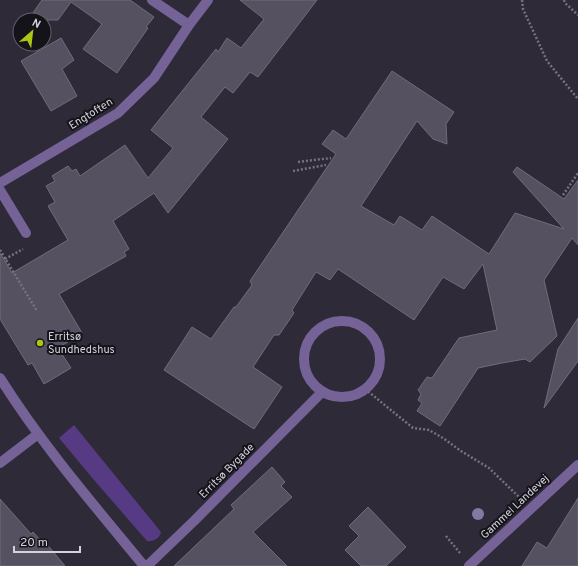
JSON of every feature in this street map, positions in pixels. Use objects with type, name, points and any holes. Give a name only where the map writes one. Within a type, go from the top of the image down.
[{"type":"street","points":[[152,0],[190,25]]},
{"type":"street","name":"Engtoften","points":[[0,183],[118,113],[154,78],[208,0]]},
{"type":"street","points":[[0,190],[26,233]]},
{"type":"street","points":[[350,321],[369,332],[373,338],[380,351],[378,372],[365,389],[360,392],[341,397],[322,392],[308,376],[303,355],[311,335],[329,322],[350,321]]},
{"type":"street","name":"Erritsø Bygade","points":[[0,378],[38,434],[146,566],[194,522],[322,392]]},
{"type":"street","points":[[0,463],[38,434]]},
{"type":"street","name":"Gammel Landevej","points":[[470,566],[578,465]]},
{"type":"path","points":[[522,0],[523,9],[547,61],[578,99]]},
{"type":"path","points":[[564,0],[565,3],[578,14]]},
{"type":"path","points":[[298,162],[331,158]]},
{"type":"path","points":[[293,171],[326,165]]},
{"type":"path","points":[[563,195],[578,173]]},
{"type":"path","points":[[0,250],[36,311]]},
{"type":"path","points":[[365,389],[413,428],[429,430],[489,468],[531,508]]},
{"type":"path","points":[[446,536],[470,566]]},
{"type":"shaded area","points":[[74,425],[161,532],[156,539],[147,541],[59,438]]},
{"type":"building","points":[[42,0],[130,0],[154,17],[117,73],[83,49],[102,24],[71,2],[58,20],[52,20],[52,12],[34,12]]},
{"type":"building","points":[[240,0],[317,0],[258,77],[250,72],[233,93],[225,87],[201,117],[228,139],[168,213],[154,193],[113,221],[129,249],[124,252],[126,256],[59,294],[82,333],[58,348],[71,368],[44,384],[32,363],[28,365],[0,319],[0,253],[12,273],[68,240],[48,206],[55,202],[46,186],[55,181],[52,176],[68,166],[72,171],[76,169],[80,176],[125,145],[148,178],[173,148],[151,130],[216,49],[218,52],[227,38],[241,48],[264,19]]},
{"type":"building","points":[[61,38],[74,60],[62,69],[77,96],[51,111],[21,61],[37,52],[52,52],[52,43]]},
{"type":"building","points":[[392,71],[454,112],[446,124],[447,144],[433,139],[417,121],[361,206],[394,225],[400,216],[422,230],[432,216],[489,254],[515,213],[564,229],[513,172],[517,167],[564,199],[578,180],[578,245],[572,238],[544,280],[557,336],[530,362],[525,359],[478,368],[440,426],[417,411],[422,403],[418,400],[421,394],[418,390],[427,377],[432,378],[459,338],[497,330],[483,264],[464,289],[443,277],[414,320],[338,269],[330,280],[316,272],[292,310],[294,313],[279,335],[274,335],[253,367],[282,387],[254,429],[164,370],[192,327],[211,339],[234,307],[236,307],[252,285],[250,281],[336,154],[322,144],[333,130],[346,139]]},
{"type":"building","points":[[578,318],[578,361],[544,408],[558,349]]},
{"type":"building","points":[[272,467],[285,482],[281,486],[292,497],[253,532],[287,566],[174,566],[234,509],[231,505]]},
{"type":"building","points":[[578,498],[578,566],[522,566],[537,542],[547,548]]},
{"type":"building","points":[[0,499],[31,534],[33,532],[43,543],[45,542],[65,566],[0,566]]},
{"type":"building","points":[[368,507],[406,547],[386,566],[361,566],[345,550],[359,536],[349,526]]},
{"type":"place","name":"Erritsø Sundhedshus","points":[[40,343]]}]
